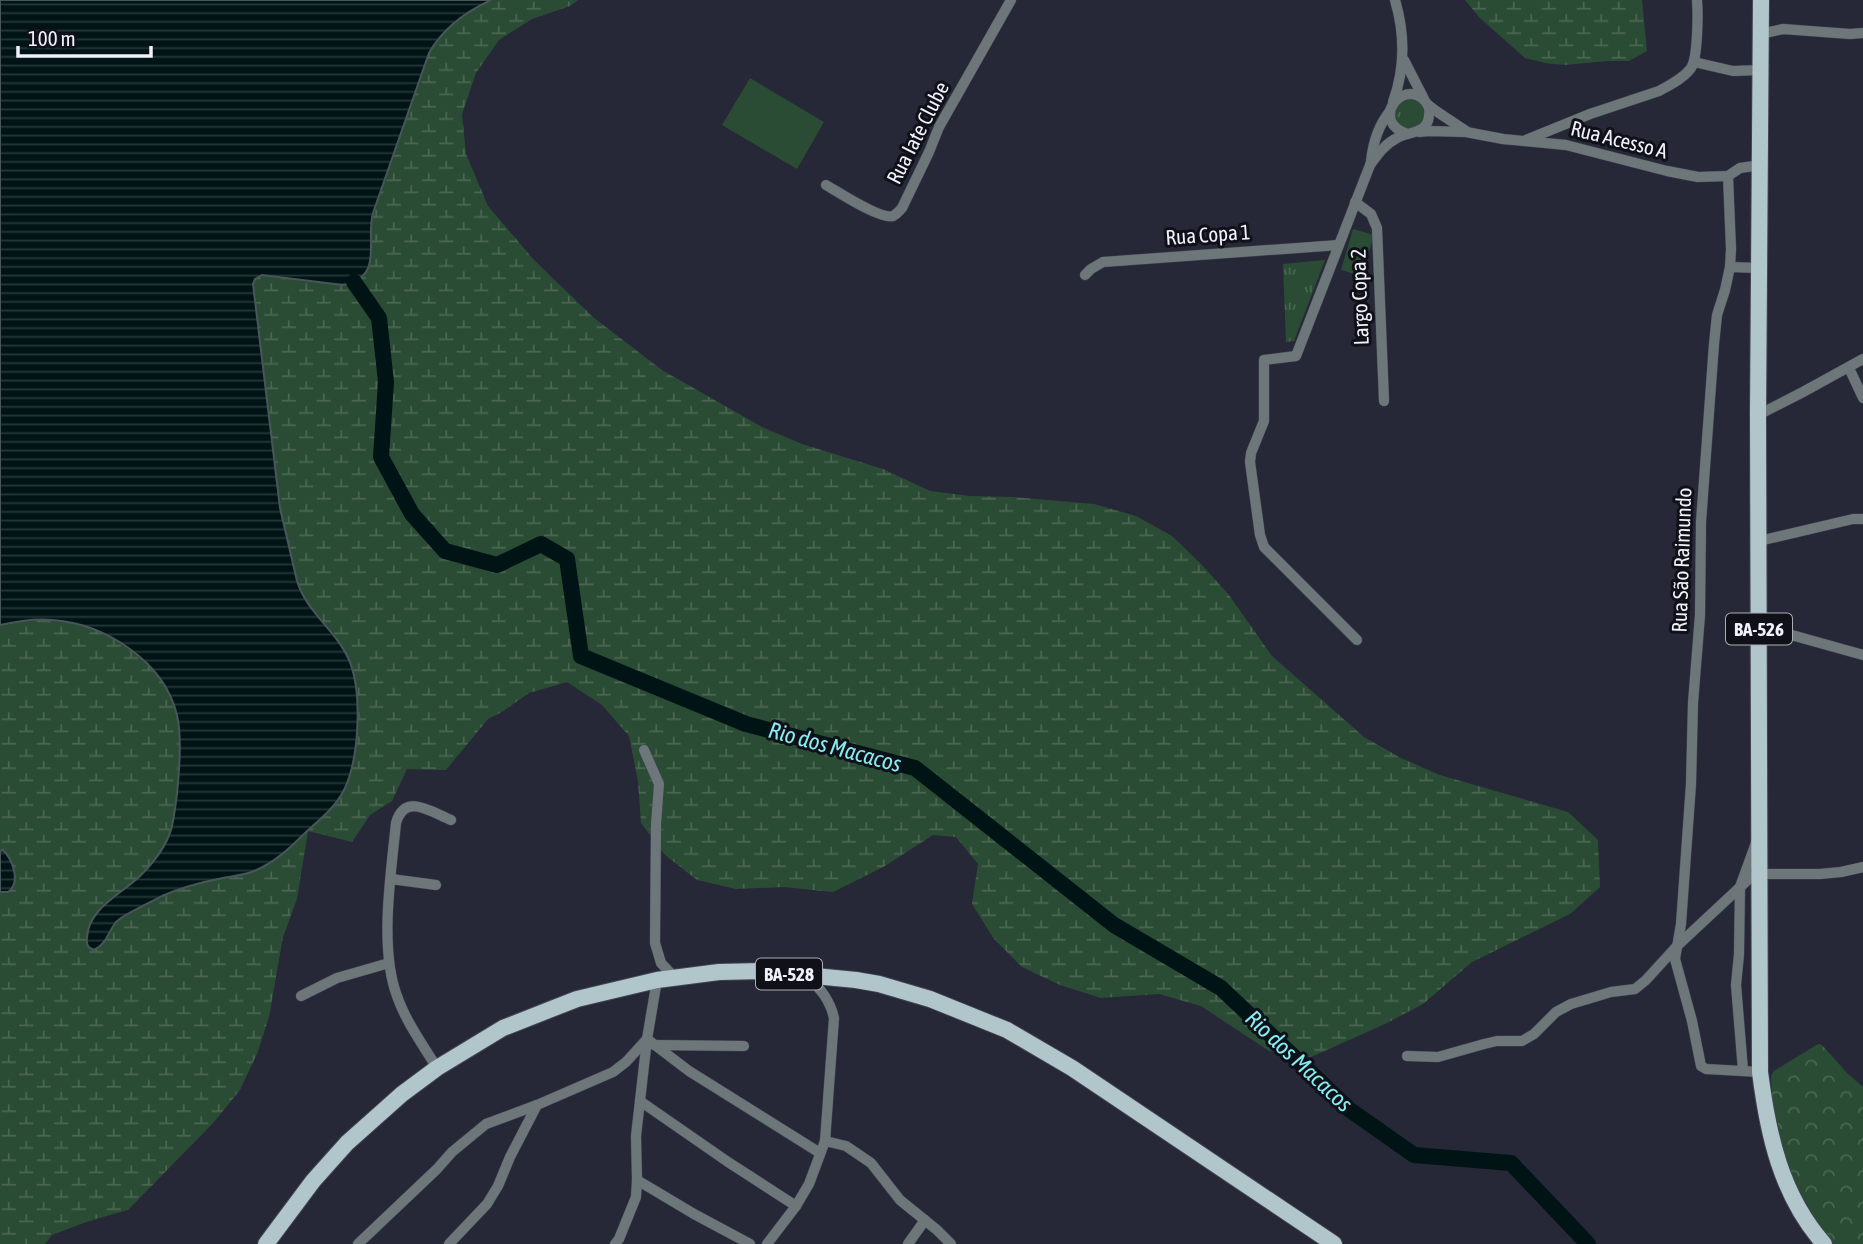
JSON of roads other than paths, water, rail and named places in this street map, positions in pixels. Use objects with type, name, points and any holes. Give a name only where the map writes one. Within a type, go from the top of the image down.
[{"type":"main road","name":"BA-526","points":[[1761,0],[1758,415],[1760,1072],[1768,1125],[1781,1171],[1804,1218],[1824,1244]]},
{"type":"main road","name":"BA-528","points":[[266,1244],[313,1181],[347,1143],[402,1094],[437,1068],[503,1028],[577,999],[657,979],[719,972],[764,971],[856,981],[900,990],[949,1006],[1007,1030],[1061,1061],[1334,1244]]},
{"type":"street","name":"Rua Iate Clube","points":[[825,185],[877,213],[890,216],[897,213],[939,127],[1011,0]]},
{"type":"street","points":[[1395,0],[1404,59],[1390,119],[1400,131],[1412,133]]},
{"type":"street","points":[[1522,141],[1659,91],[1686,74],[1694,62],[1697,0]]},
{"type":"street","points":[[1761,34],[1783,29],[1863,33]]},
{"type":"street","points":[[1370,165],[1396,138],[1422,130],[1429,117],[1429,110],[1404,59]]},
{"type":"street","points":[[1694,62],[1733,71],[1761,70]]},
{"type":"street","points":[[1357,640],[1267,551],[1261,541],[1251,453],[1264,421],[1264,360],[1296,356],[1370,165],[1373,142],[1381,122],[1403,95],[1411,94],[1425,101]]},
{"type":"street","name":"Rua Acesso A","points":[[1425,101],[1466,132]]},
{"type":"street","name":"Rua Acesso A","points":[[1412,133],[1466,132],[1580,148],[1668,172],[1698,177],[1728,176],[1740,167],[1761,165]]},
{"type":"street","name":"Rua São Raimundo","points":[[1728,176],[1730,267],[1717,315],[1713,357],[1701,522],[1700,615],[1693,703],[1691,784],[1676,966],[1692,1021],[1701,1066],[1706,1069],[1743,1070]]},
{"type":"street","name":"Largo Copa 2","points":[[1355,202],[1371,214],[1377,228],[1384,401]]},
{"type":"street","name":"Rua Copa 1","points":[[1085,275],[1103,262],[1339,244]]},
{"type":"street","points":[[1730,267],[1759,268]]},
{"type":"street","points":[[1758,415],[1863,359]]},
{"type":"street","points":[[1849,368],[1863,398]]},
{"type":"street","points":[[1759,541],[1863,519]]},
{"type":"street","points":[[1759,626],[1863,656]]},
{"type":"street","points":[[644,750],[659,784],[655,943],[661,963],[674,977]]},
{"type":"street","points":[[437,1068],[401,1005],[391,974],[387,946],[398,814],[408,806],[418,806],[451,820]]},
{"type":"street","points":[[1760,835],[1740,887],[1736,985],[1743,1070],[1760,1072]]},
{"type":"street","points":[[1407,1056],[1438,1057],[1497,1041],[1522,1041],[1534,1034],[1556,1012],[1571,1004],[1640,986],[1677,946],[1752,876],[1840,873],[1863,867]]},
{"type":"street","points":[[391,879],[436,885]]},
{"type":"street","points":[[301,996],[337,978],[389,963]]},
{"type":"street","points":[[767,1244],[809,1184],[825,1140],[834,1018],[831,1003],[808,976]]},
{"type":"street","points":[[620,1242],[636,1197],[636,1136],[651,1042],[657,979]]},
{"type":"street","points":[[651,1042],[689,1071],[820,1153]]},
{"type":"street","points":[[358,1244],[452,1152],[486,1124],[613,1072],[651,1042],[744,1046]]},
{"type":"street","points":[[640,1101],[796,1206]]},
{"type":"street","points":[[449,1244],[487,1204],[537,1105]]},
{"type":"street","points":[[825,1140],[846,1146],[871,1163],[900,1199],[951,1244]]},
{"type":"street","points":[[638,1181],[750,1244]]},
{"type":"street","points":[[908,1244],[926,1220]]},
{"type":"waterway","name":"Rio dos Macacos","points":[[354,282],[379,318],[386,382],[381,457],[412,514],[445,551],[497,565],[541,544],[567,559],[581,656],[746,724],[915,768],[1114,925],[1221,988],[1350,1110],[1414,1155],[1511,1163],[1588,1244]]}]
